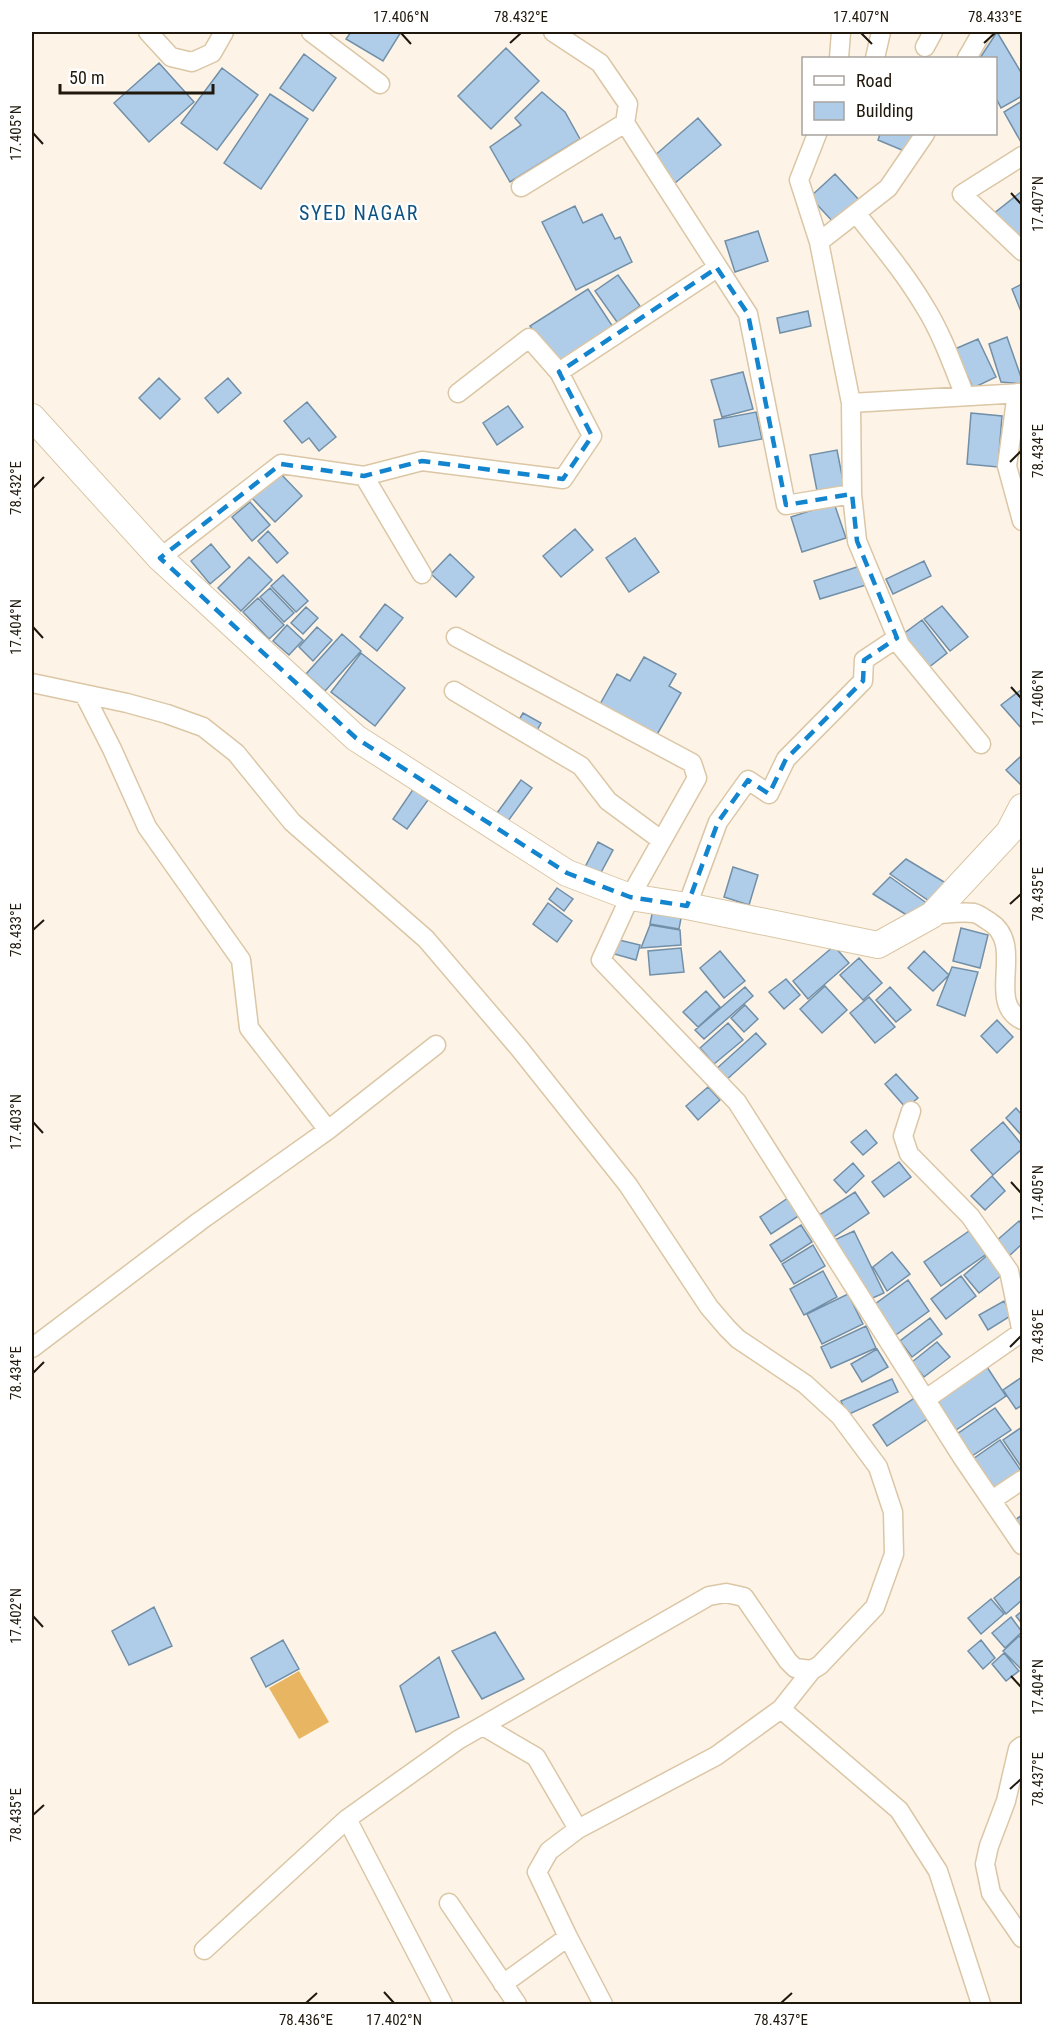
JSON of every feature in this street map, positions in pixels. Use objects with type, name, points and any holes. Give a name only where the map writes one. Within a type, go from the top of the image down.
[{"type":"street","points":[[148,32],[171,57],[192,62],[212,53],[224,32]]},
{"type":"street","points":[[311,32],[380,84]]},
{"type":"street","points":[[554,32],[600,63],[628,104],[625,123],[748,314],[786,505],[852,494]]},
{"type":"street","points":[[839,57],[841,32]]},
{"type":"street","points":[[874,57],[881,32]]},
{"type":"street","points":[[968,57],[982,32]]},
{"type":"street","points":[[521,187],[625,123]]},
{"type":"street","points":[[817,135],[799,180],[819,242],[851,403],[852,494],[857,541],[900,645],[981,744]]},
{"type":"street","points":[[819,242],[888,188],[924,135]]},
{"type":"street","points":[[1023,156],[962,194],[1023,251]]},
{"type":"street","points":[[856,213],[897,264],[926,308],[940,335],[965,396]]},
{"type":"street","points":[[559,372],[717,268]]},
{"type":"street","points":[[160,558],[281,464],[364,476],[422,461],[563,479],[592,436],[559,372],[529,338],[458,393]]},
{"type":"street","points":[[851,403],[1020,393],[1007,466],[1023,521]]},
{"type":"street","points":[[32,417],[160,558],[356,738],[567,873],[630,897],[687,906],[878,945],[932,915],[1009,832],[1023,807]]},
{"type":"street","points":[[364,476],[422,574]]},
{"type":"street","points":[[456,637],[692,763],[697,778],[630,897],[601,960],[737,1102],[926,1399],[1023,1545]]},
{"type":"street","points":[[687,906],[718,822],[748,780],[769,794],[786,759],[863,681],[864,660],[897,638]]},
{"type":"street","points":[[32,683],[127,703],[203,728],[236,753],[292,822],[426,939],[511,1039],[628,1185],[709,1307],[727,1328],[738,1339],[805,1384],[840,1416],[878,1467],[893,1512],[894,1554],[875,1607],[820,1665],[812,1670],[781,1709],[716,1756],[578,1829],[549,1851],[537,1872],[603,2004]]},
{"type":"street","points":[[454,691],[581,766],[608,801],[661,840]]},
{"type":"street","points":[[84,694],[147,827],[241,960],[249,1028],[328,1130]]},
{"type":"street","points":[[932,915],[976,913],[999,928],[1007,951],[1005,997],[1016,1017],[1023,1020]]},
{"type":"street","points":[[32,1348],[200,1221],[328,1130],[436,1045]]},
{"type":"street","points":[[911,1111],[903,1136],[909,1154],[970,1216],[1009,1271],[1022,1332],[926,1399]]},
{"type":"street","points":[[992,1500],[1023,1480]]},
{"type":"street","points":[[204,1950],[347,1819],[458,1740],[709,1596],[726,1593],[744,1597],[788,1661],[795,1668],[812,1670]]},
{"type":"street","points":[[781,1709],[899,1810],[938,1871],[981,2004]]},
{"type":"street","points":[[483,1726],[536,1757],[578,1829]]},
{"type":"street","points":[[1023,1746],[1018,1749],[1006,1801],[989,1846],[985,1864],[991,1893],[1023,1938]]},
{"type":"street","points":[[347,1819],[443,2004]]},
{"type":"street","points":[[449,1903],[517,2004]]},
{"type":"street","points":[[503,1984],[568,1937]]},
{"type":"highlighted area","points":[[717,268],[748,314],[786,505],[852,494],[857,541],[897,638],[864,660],[863,681],[786,759],[769,794],[748,780],[718,822],[687,906],[630,897],[567,873],[356,738],[160,558],[281,464],[364,476],[422,461],[563,479],[592,436],[559,372]]},
{"type":"shaded area","points":[[299,1671],[329,1722],[299,1739],[269,1688]]},
{"type":"building","points":[[351,32],[401,32],[383,61],[346,39]]},
{"type":"building","points":[[997,32],[1022,74],[1022,96],[1001,108],[997,100],[997,57],[981,57]]},
{"type":"building","points":[[506,48],[539,81],[491,129],[458,96]]},
{"type":"building","points":[[304,54],[336,78],[313,111],[280,88]]},
{"type":"building","points":[[159,63],[194,102],[149,142],[114,103]]},
{"type":"building","points":[[222,68],[258,95],[217,150],[181,123]]},
{"type":"building","points":[[542,92],[565,112],[580,139],[510,182],[490,147],[521,125],[515,118]]},
{"type":"building","points":[[270,94],[308,119],[261,189],[224,163]]},
{"type":"building","points":[[1022,101],[1022,144],[1004,112]]},
{"type":"building","points":[[698,118],[721,145],[675,183],[653,157]]},
{"type":"building","points":[[880,135],[916,135],[909,153],[878,140]]},
{"type":"building","points":[[835,174],[860,201],[835,224],[810,197]]},
{"type":"building","points":[[1022,191],[1022,244],[993,214]]},
{"type":"building","points":[[575,206],[583,223],[602,214],[615,239],[620,237],[632,262],[576,290],[542,222]]},
{"type":"building","points":[[758,231],[768,261],[735,272],[725,241]]},
{"type":"building","points":[[618,275],[640,306],[617,322],[595,291]]},
{"type":"building","points":[[1022,284],[1022,314],[1012,289]]},
{"type":"building","points":[[588,289],[613,327],[555,364],[530,326]]},
{"type":"building","points":[[808,311],[811,326],[780,333],[777,318]]},
{"type":"building","points":[[1007,337],[1022,384],[1001,382],[989,344]]},
{"type":"building","points":[[978,339],[996,377],[973,388],[955,349]]},
{"type":"building","points":[[743,372],[753,409],[722,417],[711,380]]},
{"type":"building","points":[[159,378],[180,399],[160,419],[139,398]]},
{"type":"building","points":[[228,378],[241,393],[218,413],[205,398]]},
{"type":"building","points":[[307,402],[336,437],[319,451],[309,438],[302,443],[284,421]]},
{"type":"building","points":[[508,406],[523,427],[497,445],[483,423]]},
{"type":"building","points":[[756,412],[762,439],[719,447],[714,420]]},
{"type":"building","points":[[971,413],[1002,416],[998,467],[967,464]]},
{"type":"building","points":[[837,450],[844,486],[817,491],[810,455]]},
{"type":"building","points":[[278,471],[302,496],[275,522],[251,497]]},
{"type":"building","points":[[250,502],[270,525],[252,541],[232,517]]},
{"type":"building","points":[[834,503],[846,538],[802,552],[791,517]]},
{"type":"building","points":[[575,529],[593,550],[561,577],[543,556]]},
{"type":"building","points":[[268,531],[288,553],[277,563],[258,541]]},
{"type":"building","points":[[635,538],[659,572],[629,592],[606,558]]},
{"type":"building","points":[[211,544],[230,567],[210,584],[191,561]]},
{"type":"building","points":[[450,554],[474,577],[456,597],[431,574]]},
{"type":"building","points":[[249,557],[272,580],[241,611],[218,588]]},
{"type":"building","points":[[924,561],[931,576],[893,594],[886,579]]},
{"type":"building","points":[[860,566],[866,585],[820,599],[814,581]]},
{"type":"building","points":[[283,575],[308,601],[296,612],[271,586]]},
{"type":"building","points":[[270,588],[294,613],[284,622],[260,597]]},
{"type":"building","points":[[258,598],[284,625],[269,639],[243,612]]},
{"type":"building","points":[[385,604],[403,618],[377,651],[360,637]]},
{"type":"building","points":[[942,606],[968,637],[950,651],[924,619]]},
{"type":"building","points":[[306,607],[318,618],[303,634],[291,623]]},
{"type":"building","points":[[922,620],[947,653],[928,668],[902,635]]},
{"type":"building","points":[[287,625],[303,640],[289,655],[273,641]]},
{"type":"building","points":[[317,627],[332,640],[313,661],[299,647]]},
{"type":"building","points":[[342,634],[361,651],[325,691],[306,674]]},
{"type":"building","points":[[361,653],[405,688],[375,726],[331,692]]},
{"type":"building","points":[[644,657],[676,674],[669,686],[681,693],[655,738],[599,706],[617,674],[630,681]]},
{"type":"building","points":[[1022,689],[1022,729],[1001,705]]},
{"type":"building","points":[[523,713],[541,723],[534,736],[516,725]]},
{"type":"building","points":[[1020,757],[1022,759],[1021,785],[1006,770]]},
{"type":"building","points":[[521,780],[532,788],[508,821],[497,813]]},
{"type":"building","points":[[416,785],[431,796],[407,829],[393,819]]},
{"type":"building","points":[[598,842],[613,850],[598,878],[583,871]]},
{"type":"building","points":[[906,859],[949,885],[932,903],[890,874]]},
{"type":"building","points":[[733,867],[758,875],[749,905],[724,897]]},
{"type":"building","points":[[890,877],[928,904],[913,919],[873,894]]},
{"type":"building","points":[[557,888],[573,899],[564,911],[549,899]]},
{"type":"building","points":[[548,903],[572,921],[557,942],[533,924]]},
{"type":"building","points":[[653,909],[682,913],[679,929],[650,924]]},
{"type":"building","points":[[650,925],[680,930],[681,945],[641,948]]},
{"type":"building","points":[[961,928],[988,935],[980,968],[953,961]]},
{"type":"building","points":[[615,939],[640,945],[636,960],[611,953]]},
{"type":"building","points":[[834,946],[849,963],[808,999],[793,981]]},
{"type":"building","points":[[681,948],[684,972],[650,975],[648,951]]},
{"type":"building","points":[[720,951],[745,981],[724,998],[700,968]]},
{"type":"building","points":[[924,951],[949,975],[933,991],[908,968]]},
{"type":"building","points":[[859,958],[882,983],[863,1000],[840,975]]},
{"type":"building","points":[[952,967],[978,972],[965,1016],[937,1005]]},
{"type":"building","points":[[786,979],[800,995],[784,1009],[769,992]]},
{"type":"building","points":[[825,986],[847,1010],[822,1033],[800,1009]]},
{"type":"building","points":[[745,987],[753,996],[704,1039],[695,1030]]},
{"type":"building","points":[[890,987],[911,1010],[896,1022],[876,1000]]},
{"type":"building","points":[[706,991],[720,1007],[698,1027],[683,1012]]},
{"type":"building","points":[[869,997],[895,1027],[875,1043],[850,1013]]},
{"type":"building","points":[[745,1005],[758,1019],[744,1032],[731,1018]]},
{"type":"building","points":[[997,1020],[1013,1037],[997,1053],[981,1036]]},
{"type":"building","points":[[728,1023],[743,1040],[714,1064],[700,1048]]},
{"type":"building","points":[[756,1033],[766,1044],[724,1082],[714,1071]]},
{"type":"building","points":[[896,1074],[918,1098],[906,1108],[885,1084]]},
{"type":"building","points":[[708,1087],[720,1100],[698,1120],[686,1106]]},
{"type":"building","points":[[1016,1108],[1022,1115],[1022,1136],[1006,1118]]},
{"type":"building","points":[[1003,1122],[1022,1145],[1022,1149],[993,1175],[971,1150]]},
{"type":"building","points":[[866,1130],[877,1143],[863,1155],[851,1142]]},
{"type":"building","points":[[899,1162],[911,1177],[884,1197],[872,1182]]},
{"type":"building","points":[[853,1163],[864,1176],[846,1193],[834,1180]]},
{"type":"building","points":[[992,1176],[1005,1191],[985,1210],[971,1196]]},
{"type":"building","points":[[855,1192],[869,1213],[828,1241],[813,1219]]},
{"type":"building","points":[[788,1198],[800,1215],[771,1234],[760,1217]]},
{"type":"building","points":[[1019,1221],[1022,1225],[1022,1244],[1008,1257],[995,1242]]},
{"type":"building","points":[[801,1225],[812,1242],[781,1262],[770,1245]]},
{"type":"building","points":[[972,1229],[988,1253],[941,1286],[924,1262]]},
{"type":"building","points":[[854,1231],[884,1293],[866,1301],[830,1242]]},
{"type":"building","points":[[813,1245],[825,1266],[794,1284],[782,1264]]},
{"type":"building","points":[[892,1252],[910,1274],[887,1291],[873,1267]]},
{"type":"building","points":[[990,1253],[1006,1272],[979,1293],[964,1275]]},
{"type":"building","points":[[823,1271],[837,1297],[804,1315],[790,1289]]},
{"type":"building","points":[[961,1276],[976,1296],[946,1319],[931,1299]]},
{"type":"building","points":[[908,1280],[929,1311],[893,1337],[871,1307]]},
{"type":"building","points":[[848,1294],[863,1324],[822,1344],[807,1314]]},
{"type":"building","points":[[1004,1301],[1012,1315],[988,1330],[979,1315]]},
{"type":"building","points":[[930,1318],[942,1334],[912,1357],[900,1341]]},
{"type":"building","points":[[866,1326],[876,1348],[831,1368],[821,1347]]},
{"type":"building","points":[[937,1342],[950,1357],[924,1377],[912,1362]]},
{"type":"building","points":[[877,1349],[888,1367],[862,1382],[851,1364]]},
{"type":"building","points":[[987,1367],[1006,1396],[956,1430],[937,1401]]},
{"type":"building","points":[[1022,1377],[1022,1405],[1016,1409],[1003,1390]]},
{"type":"building","points":[[892,1379],[898,1392],[847,1415],[841,1401]]},
{"type":"building","points":[[916,1397],[929,1418],[887,1446],[873,1425]]},
{"type":"building","points":[[995,1408],[1011,1430],[972,1456],[957,1434]]},
{"type":"building","points":[[1022,1427],[1022,1468],[1003,1440]]},
{"type":"building","points":[[1000,1440],[1022,1472],[996,1491],[973,1459]]},
{"type":"building","points":[[1022,1515],[1022,1531],[1015,1520]]},
{"type":"building","points":[[1022,1575],[1022,1600],[1006,1614],[994,1598]]},
{"type":"building","points":[[991,1599],[1004,1614],[981,1634],[968,1618]]},
{"type":"building","points":[[154,1607],[172,1646],[129,1665],[112,1631]]},
{"type":"building","points":[[1022,1611],[1022,1624],[1016,1616]]},
{"type":"building","points":[[1011,1617],[1022,1632],[1005,1648],[992,1633]]},
{"type":"building","points":[[495,1632],[524,1679],[482,1699],[452,1651]]},
{"type":"building","points":[[1019,1636],[1022,1639],[1022,1666],[1020,1668],[1003,1651]]},
{"type":"building","points":[[283,1640],[299,1669],[266,1687],[251,1658]]},
{"type":"building","points":[[981,1640],[995,1658],[983,1669],[968,1651]]},
{"type":"building","points":[[1004,1653],[1019,1671],[1006,1681],[992,1664]]},
{"type":"building","points":[[439,1657],[459,1717],[416,1732],[400,1686]]},
{"type":"district","name":"SYED NAGAR","points":[[359,213]]}]
